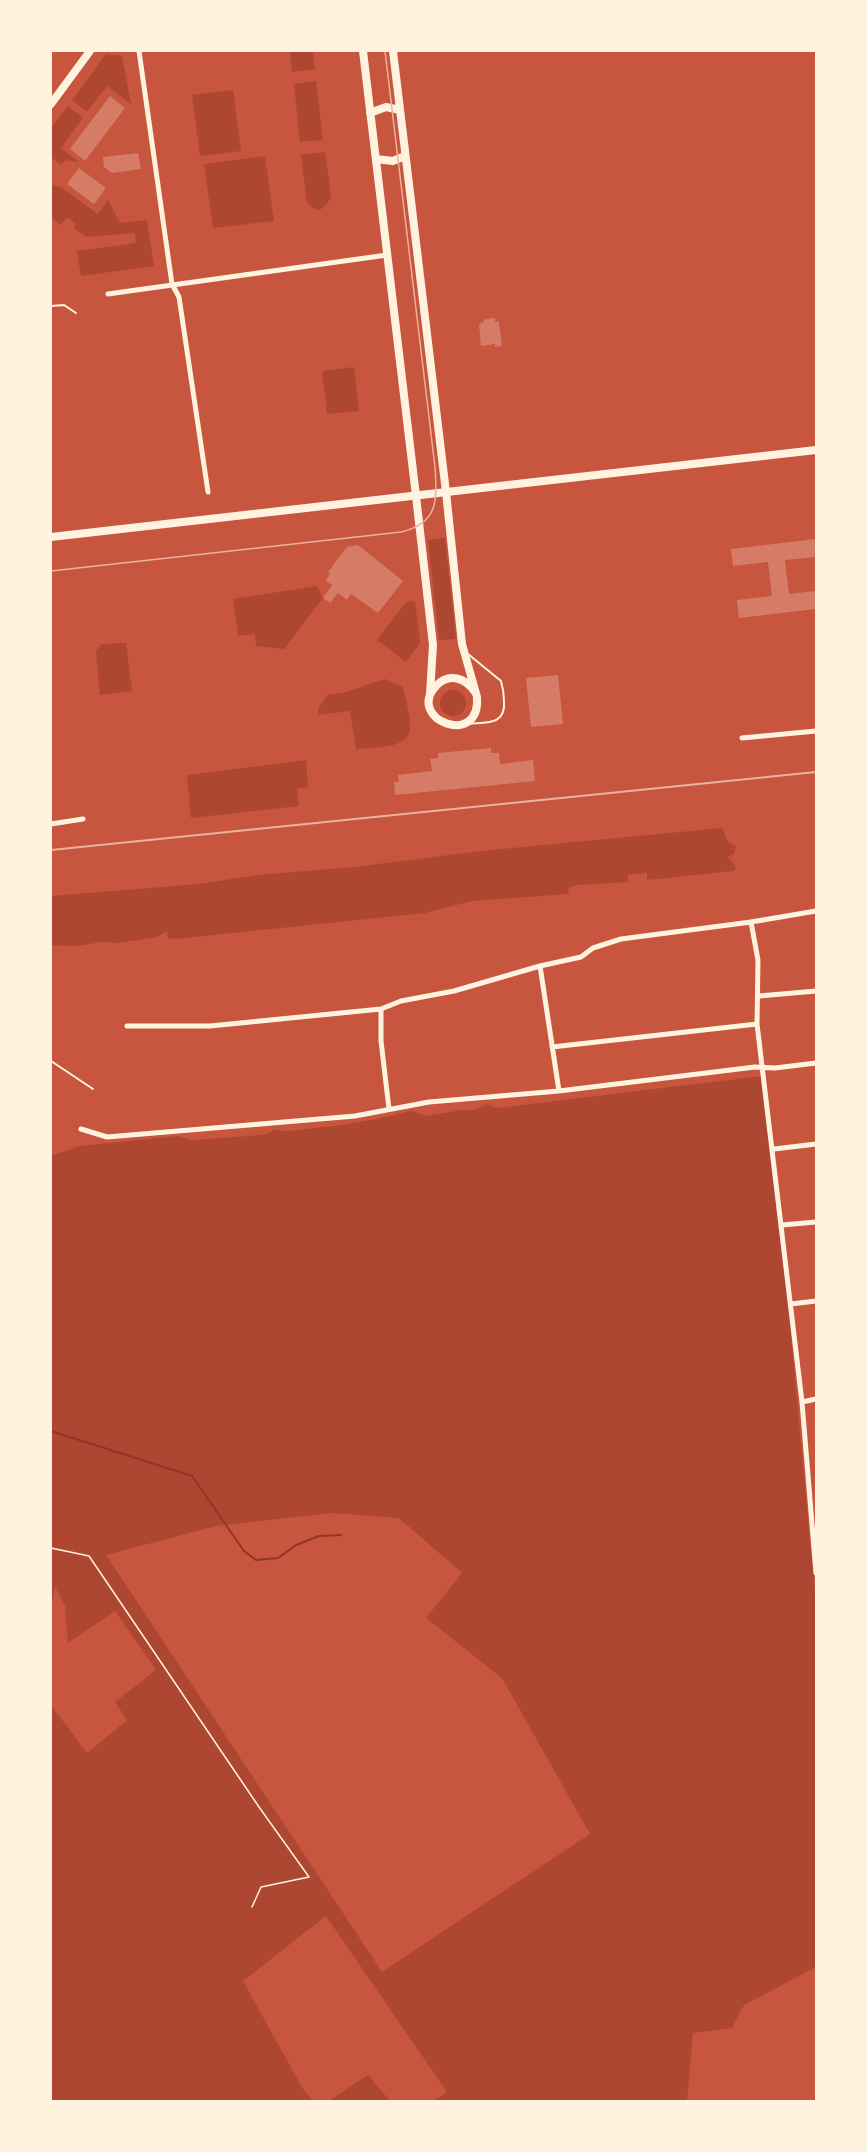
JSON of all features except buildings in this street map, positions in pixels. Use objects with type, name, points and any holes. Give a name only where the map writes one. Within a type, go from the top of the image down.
[{"type":"main road","points":[[51,104],[90,51]]},
{"type":"main road","points":[[363,51],[434,645],[431,710],[437,719],[447,725],[459,725],[470,719],[478,703],[464,651],[393,51]]},
{"type":"main road","points":[[370,113],[386,107],[400,110]]},
{"type":"main road","points":[[376,159],[393,161],[405,156]]},
{"type":"main road","points":[[51,537],[816,450]]},
{"type":"main road","points":[[430,698],[435,687],[450,678],[466,682],[475,692]]},
{"type":"street","points":[[139,51],[172,284],[179,297],[208,492]]},
{"type":"street","points":[[108,294],[387,255]]},
{"type":"street","points":[[742,738],[816,730]]},
{"type":"street","points":[[51,824],[83,819]]},
{"type":"street","points":[[127,1026],[210,1026],[381,1009],[401,1001],[454,991],[540,966],[581,957],[593,948],[621,939],[751,922],[816,910]]},
{"type":"street","points":[[751,922],[758,960],[757,1024],[774,1149],[813,1495],[816,1573]]},
{"type":"street","points":[[540,966],[559,1091]]},
{"type":"street","points":[[759,996],[816,991]]},
{"type":"street","points":[[381,1009],[381,1041],[389,1109]]},
{"type":"street","points":[[552,1047],[757,1024]]},
{"type":"street","points":[[81,1129],[107,1137],[355,1116],[429,1102],[559,1091],[755,1067],[775,1068],[816,1063]]},
{"type":"street","points":[[774,1149],[816,1144]]},
{"type":"street","points":[[782,1225],[816,1222]]},
{"type":"street","points":[[791,1304],[816,1301]]},
{"type":"street","points":[[802,1402],[816,1399]]},
{"type":"lane","points":[[51,306],[64,305],[76,313]]},
{"type":"lane","points":[[459,725],[496,720],[505,708],[501,681],[464,651]]},
{"type":"lane","points":[[51,1061],[93,1089]]},
{"type":"path","points":[[51,1548],[89,1556],[259,1808],[309,1877],[261,1887],[252,1907]]},
{"type":"shaded area","points":[[290,51],[313,51],[315,69],[292,72]]},
{"type":"shaded area","points":[[106,54],[122,56],[131,104],[107,86],[87,112],[72,100]]},
{"type":"shaded area","points":[[316,81],[323,140],[300,142],[294,84]]},
{"type":"shaded area","points":[[233,90],[241,151],[200,156],[192,95]]},
{"type":"shaded area","points":[[68,106],[83,118],[61,148],[79,162],[65,160],[61,165],[51,157],[51,128]]},
{"type":"shaded area","points":[[325,152],[331,195],[329,201],[320,210],[307,203],[301,155]]},
{"type":"shaded area","points":[[265,156],[274,221],[213,228],[204,164]]},
{"type":"shaded area","points":[[51,184],[62,188],[98,214],[108,200],[120,223],[147,220],[154,266],[81,276],[77,251],[136,243],[135,233],[86,237],[74,228],[76,224],[67,217],[61,225],[51,217]]},
{"type":"shaded area","points":[[354,367],[359,411],[327,414],[322,371]]},
{"type":"shaded area","points":[[445,538],[456,639],[439,640],[428,540]]},
{"type":"shaded area","points":[[317,586],[323,598],[284,649],[256,646],[255,634],[238,636],[233,599]]},
{"type":"shaded area","points":[[415,601],[420,643],[406,662],[377,640],[406,602]]},
{"type":"shaded area","points":[[126,643],[132,691],[100,695],[96,651],[101,644]]},
{"type":"shaded area","points":[[385,679],[403,687],[410,730],[402,741],[388,746],[356,749],[350,711],[318,715],[318,709],[327,695],[346,692]]},
{"type":"shaded area","points":[[453,690],[462,694],[466,703],[462,712],[453,716],[444,712],[440,703],[444,694]]},
{"type":"shaded area","points":[[306,760],[308,787],[297,789],[299,806],[191,818],[187,775]]},
{"type":"shaded area","points":[[722,828],[728,842],[736,846],[734,854],[727,857],[735,865],[736,869],[733,871],[647,880],[647,873],[628,875],[628,882],[577,885],[568,888],[569,894],[472,901],[425,913],[175,939],[168,938],[167,931],[157,937],[118,943],[51,945],[51,896],[199,884],[258,875],[354,867],[481,851]]},
{"type":"shaded area","points":[[762,1076],[789,1314],[816,1604],[816,1967],[744,2005],[732,2028],[693,2033],[687,2101],[433,2101],[447,2092],[326,1916],[243,1981],[303,2089],[313,2101],[51,2101],[51,1705],[87,1753],[127,1720],[115,1702],[156,1670],[115,1611],[68,1643],[65,1606],[55,1587],[51,1609],[51,1156],[80,1146],[178,1136],[192,1140],[249,1136],[267,1134],[274,1130],[288,1131],[334,1126],[411,1111],[426,1116],[476,1110],[486,1104],[497,1108]],"holes":[[[331,1513],[399,1518],[462,1573],[426,1618],[502,1678],[590,1834],[382,1972],[106,1555],[216,1526]]]},
{"type":"shaded area","points":[[368,2075],[390,2101],[329,2101]]},
{"type":"waterway","points":[[51,1431],[192,1476],[244,1551],[256,1560],[278,1558],[296,1545],[319,1536],[341,1535]]},
{"type":"tram line","points":[[51,571],[401,532],[423,523],[429,516],[435,500],[435,467],[385,51]]},
{"type":"railway","points":[[51,850],[816,772]]}]
